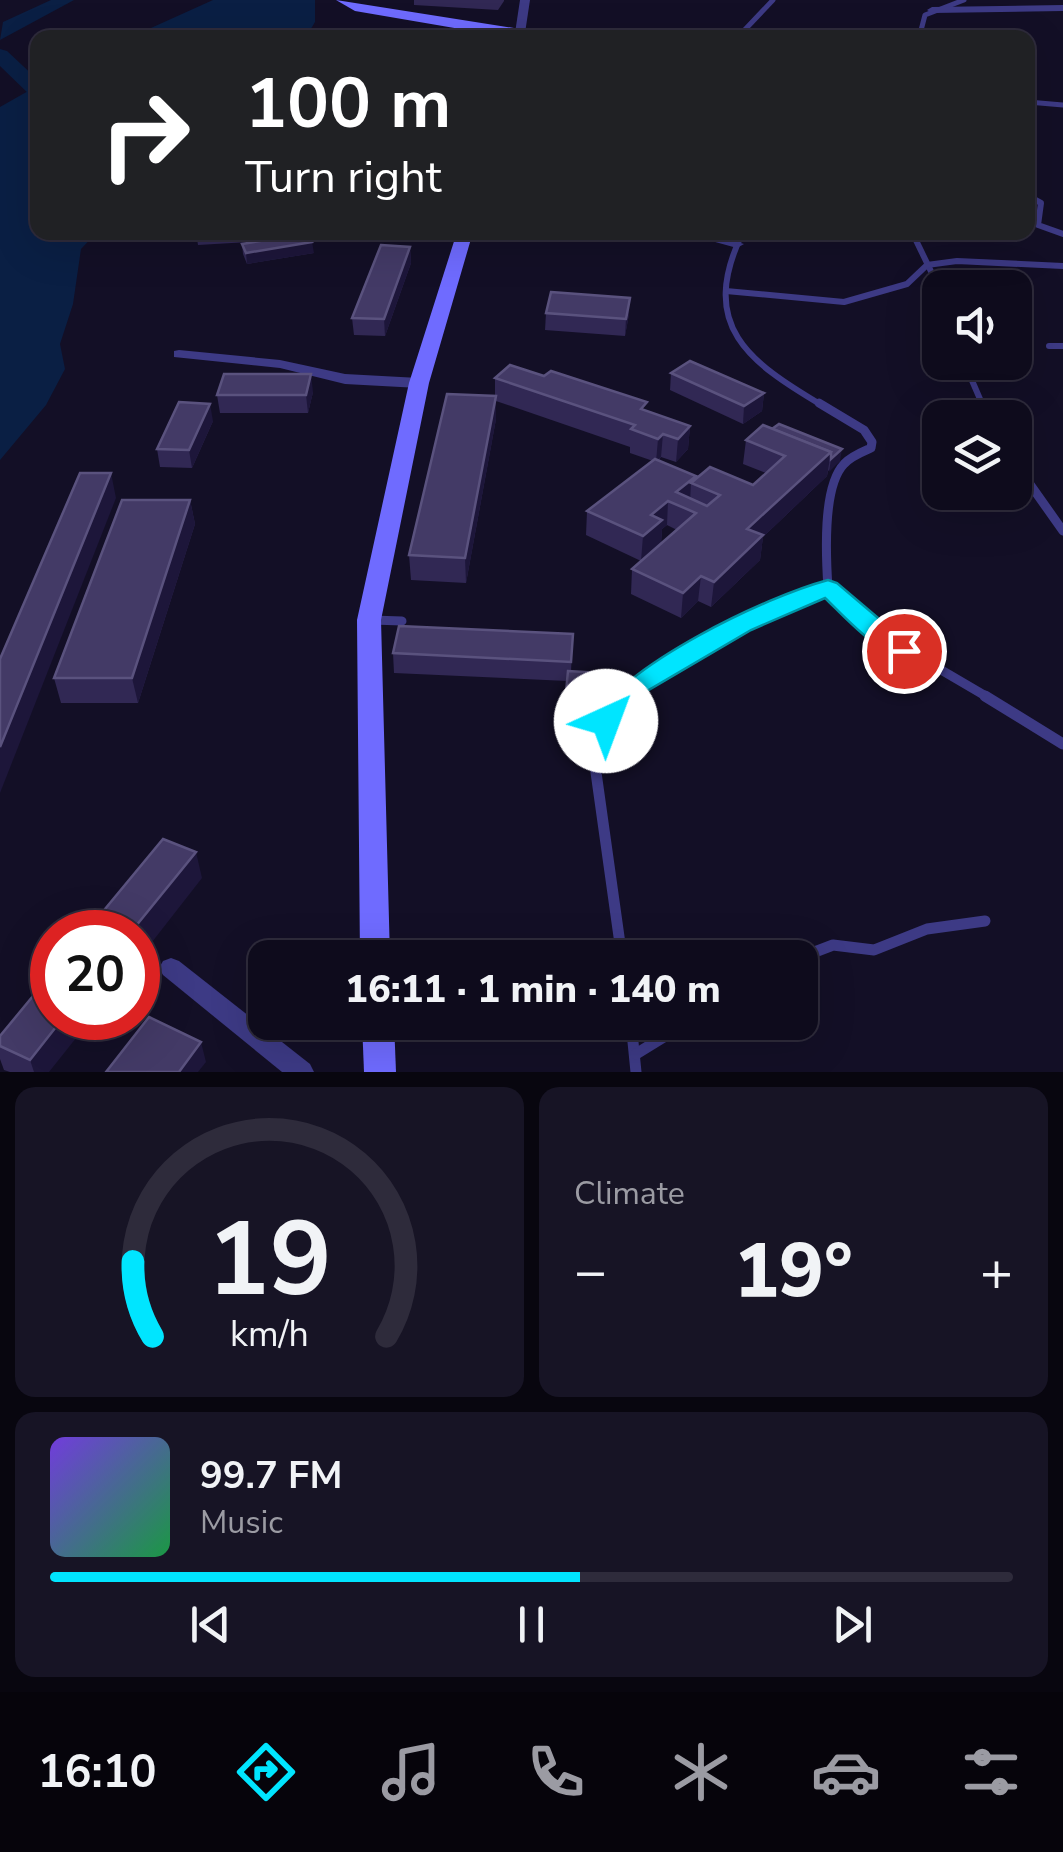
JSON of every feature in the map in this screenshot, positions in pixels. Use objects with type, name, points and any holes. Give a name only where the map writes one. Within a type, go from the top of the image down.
[{"type":"street","points":[[342,0],[355,7],[491,30]]},
{"type":"street","points":[[521,30],[524,0]]},
{"type":"street","points":[[932,10],[1063,8]]},
{"type":"street","points":[[375,940],[369,620],[420,383],[463,240]]},
{"type":"street","points":[[180,354],[280,364],[345,379],[420,383]]},
{"type":"street","points":[[171,968],[300,1072]]},
{"type":"street","points":[[379,1040],[380,1072]]},
{"type":"lane","points":[[744,30],[772,0]]},
{"type":"lane","points":[[920,30],[925,15],[932,10],[964,0]]},
{"type":"lane","points":[[1035,103],[1063,105]]},
{"type":"lane","points":[[1035,200],[1041,203],[1038,225],[1063,234]]},
{"type":"lane","points":[[739,240],[726,275],[726,290],[738,339],[746,354],[870,436],[871,448],[850,458],[839,470],[832,487],[828,588],[873,630],[904,651],[1063,744]]},
{"type":"lane","points":[[916,240],[929,270]]},
{"type":"lane","points":[[726,290],[844,302],[906,284],[926,264],[957,261],[1063,266]]},
{"type":"lane","points":[[1050,346],[1063,346]]},
{"type":"lane","points":[[1032,487],[1063,531]]},
{"type":"lane","points":[[619,940],[593,751],[596,738],[633,688],[743,624],[828,588]]},
{"type":"lane","points":[[369,620],[402,621]]},
{"type":"lane","points":[[818,951],[833,946],[874,950],[927,929],[986,921]]},
{"type":"lane","points":[[634,1040],[636,1072]]},
{"type":"lane","points":[[636,1054],[659,1040]]},
{"type":"water","points":[[213,0],[315,0],[315,22],[310,30],[147,30]]},
{"type":"water","points":[[30,90],[30,240],[89,240],[81,249],[73,304],[60,344],[65,369],[46,405],[0,460],[0,107]]},
{"type":"building","points":[[266,240],[312,242],[246,253],[242,244]]},
{"type":"building","points":[[381,245],[410,247],[384,319],[352,318]]},
{"type":"building","points":[[551,292],[630,298],[626,319],[546,313]]},
{"type":"building","points":[[690,361],[764,393],[744,406],[671,373]]},
{"type":"building","points":[[510,365],[544,376],[551,371],[647,402],[641,409],[690,426],[678,439],[663,434],[658,439],[631,429],[635,425],[495,378]]},
{"type":"building","points":[[224,374],[311,374],[306,395],[217,395]]},
{"type":"building","points":[[447,394],[496,396],[465,558],[409,555]]},
{"type":"building","points":[[179,402],[210,404],[189,450],[157,449]]},
{"type":"building","points":[[779,424],[842,449],[831,459],[831,452],[772,429]]},
{"type":"building","points":[[763,425],[831,452],[747,529],[763,535],[714,582],[701,576],[683,593],[632,569],[696,513],[668,501],[651,515],[662,520],[643,536],[587,511],[655,459],[696,476],[676,492],[707,506],[720,495],[691,483],[710,467],[753,485],[785,456],[746,440]]},
{"type":"building","points":[[80,473],[111,473],[0,747],[0,659]]},
{"type":"building","points":[[122,500],[190,500],[132,678],[54,678]]},
{"type":"building","points":[[399,626],[573,634],[571,662],[393,653]]},
{"type":"building","points":[[568,671],[616,674],[615,695],[566,692]]},
{"type":"building","points":[[163,839],[196,852],[149,910],[104,910]]},
{"type":"building","points":[[30,1000],[30,1040],[46,1040],[30,1060],[0,1046],[0,1036]]},
{"type":"building","points":[[160,1022],[201,1042],[179,1072],[106,1072],[131,1040],[160,1040]]},
{"type":"waterway","points":[[0,34],[65,0]]},
{"type":"waterway","points":[[0,55],[30,84]]},
{"type":"route","points":[[606,721],[633,688],[743,624],[828,588],[873,630],[904,651]]}]
